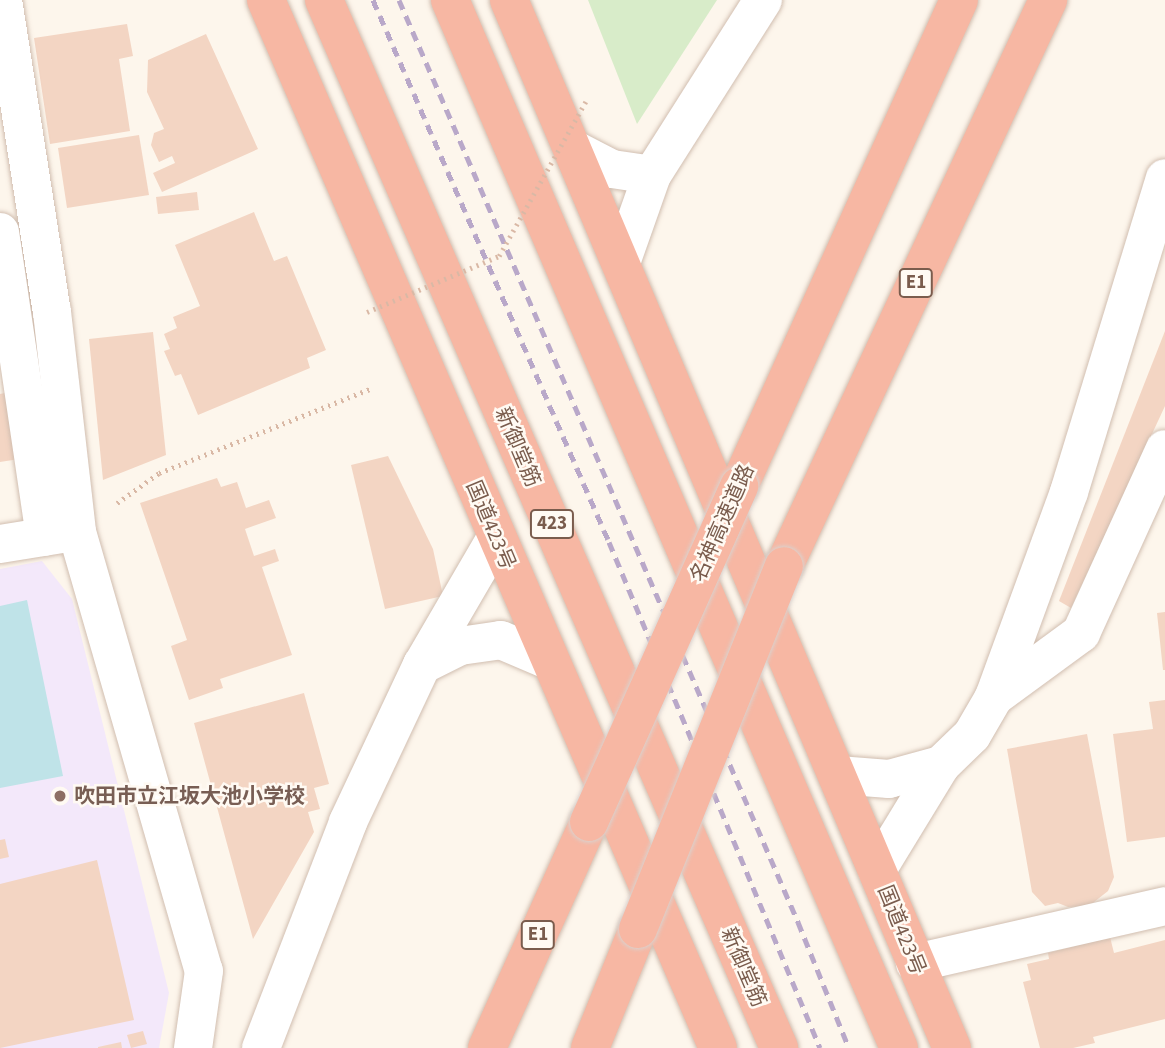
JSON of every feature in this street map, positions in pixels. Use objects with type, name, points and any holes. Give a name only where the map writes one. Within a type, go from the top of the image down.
[{"type":"highway","name":"国道423号","points":[[266,0],[718,1048]]},
{"type":"highway","name":"新御堂筋","points":[[324,0],[779,1048]]},
{"type":"highway","points":[[450,0],[899,1048]]},
{"type":"highway","name":"国道423号","points":[[509,0],[952,1048]]},
{"type":"highway","name":"名神高速道路","points":[[488,1048],[959,0]]},
{"type":"highway","name":"E1","points":[[590,1048],[784,566],[1048,0]]},
{"type":"street","points":[[3,0],[50,298],[61,534]]},
{"type":"street","points":[[621,263],[652,175],[763,0]]},
{"type":"street","points":[[573,149],[612,169],[652,175]]},
{"type":"street","points":[[877,870],[941,765],[972,735],[994,697],[1069,492],[1165,178]]},
{"type":"street","points":[[0,232],[10,369],[204,971],[193,1048]]},
{"type":"street","points":[[994,697],[1081,634],[1165,449]]},
{"type":"street","points":[[0,544],[61,534]]},
{"type":"street","points":[[261,1048],[348,822],[422,665],[496,538]]},
{"type":"street","points":[[422,665],[460,646],[501,640],[550,661]]},
{"type":"street","points":[[838,775],[889,779],[941,765]]},
{"type":"street","points":[[915,963],[1165,906]]},
{"type":"path","points":[[367,312],[499,256],[587,99]]},
{"type":"path","points":[[61,534],[98,524],[126,494],[159,472],[373,388]]},
{"type":"shaded area","name":"吹田市立江坂大池小学校","points":[[42,561],[72,599],[169,993],[159,1048],[0,1048],[0,569]]},
{"type":"green space","points":[[588,0],[717,0],[637,124]]},
{"type":"water","points":[[27,600],[63,776],[0,788],[0,606]]},
{"type":"building","points":[[127,24],[133,56],[119,59],[130,131],[50,144],[34,38]]},
{"type":"building","points":[[206,34],[258,149],[162,192],[153,173],[175,163],[172,156],[159,162],[151,145],[154,133],[164,129],[147,92],[148,60]]},
{"type":"building","points":[[139,135],[149,195],[67,208],[58,148]]},
{"type":"building","points":[[197,192],[199,210],[158,214],[156,197]]},
{"type":"building","points":[[254,212],[274,261],[287,256],[326,350],[307,358],[310,368],[198,415],[181,374],[175,376],[164,351],[170,349],[164,334],[177,328],[173,317],[200,306],[175,245]]},
{"type":"building","points":[[1165,331],[1165,406],[1071,608],[1059,601]]},
{"type":"building","points":[[153,332],[166,455],[103,480],[89,339]]},
{"type":"building","points":[[5,393],[19,459],[0,462],[0,394]]},
{"type":"building","points":[[388,456],[433,549],[443,596],[385,609],[351,465]]},
{"type":"building","points":[[217,478],[221,487],[237,482],[246,508],[269,500],[276,518],[245,529],[254,556],[275,549],[279,561],[262,567],[292,655],[220,679],[223,688],[189,700],[171,646],[187,640],[140,503]]},
{"type":"building","points":[[1165,612],[1165,670],[1163,670],[1157,613]]},
{"type":"building","points":[[304,693],[329,784],[314,788],[320,809],[308,812],[314,832],[253,939],[194,723]]},
{"type":"building","points":[[1165,700],[1165,837],[1127,842],[1113,734],[1153,729],[1149,702]]},
{"type":"building","points":[[1087,734],[1114,877],[1108,891],[1089,906],[1068,907],[1058,903],[1045,906],[1032,892],[1007,749]]},
{"type":"building","points":[[5,839],[9,857],[0,859],[0,840]]},
{"type":"building","points":[[97,860],[134,1020],[0,1048],[0,884]]},
{"type":"building","points":[[1110,937],[1114,953],[1165,940],[1165,1019],[1093,1037],[1095,1043],[1073,1048],[1040,1048],[1023,982],[1031,980],[1027,964],[1049,959],[1048,953]]},
{"type":"building","points":[[143,1031],[147,1044],[131,1048],[127,1035]]},
{"type":"building","points":[[121,1042],[122,1048],[98,1048],[98,1047]]},
{"type":"railway","points":[[373,0],[609,542],[820,1048]]},
{"type":"railway","points":[[399,0],[798,922],[849,1048]]},
{"type":"place","name":"吹田市立江坂大池小学校","points":[[60,796]]}]
